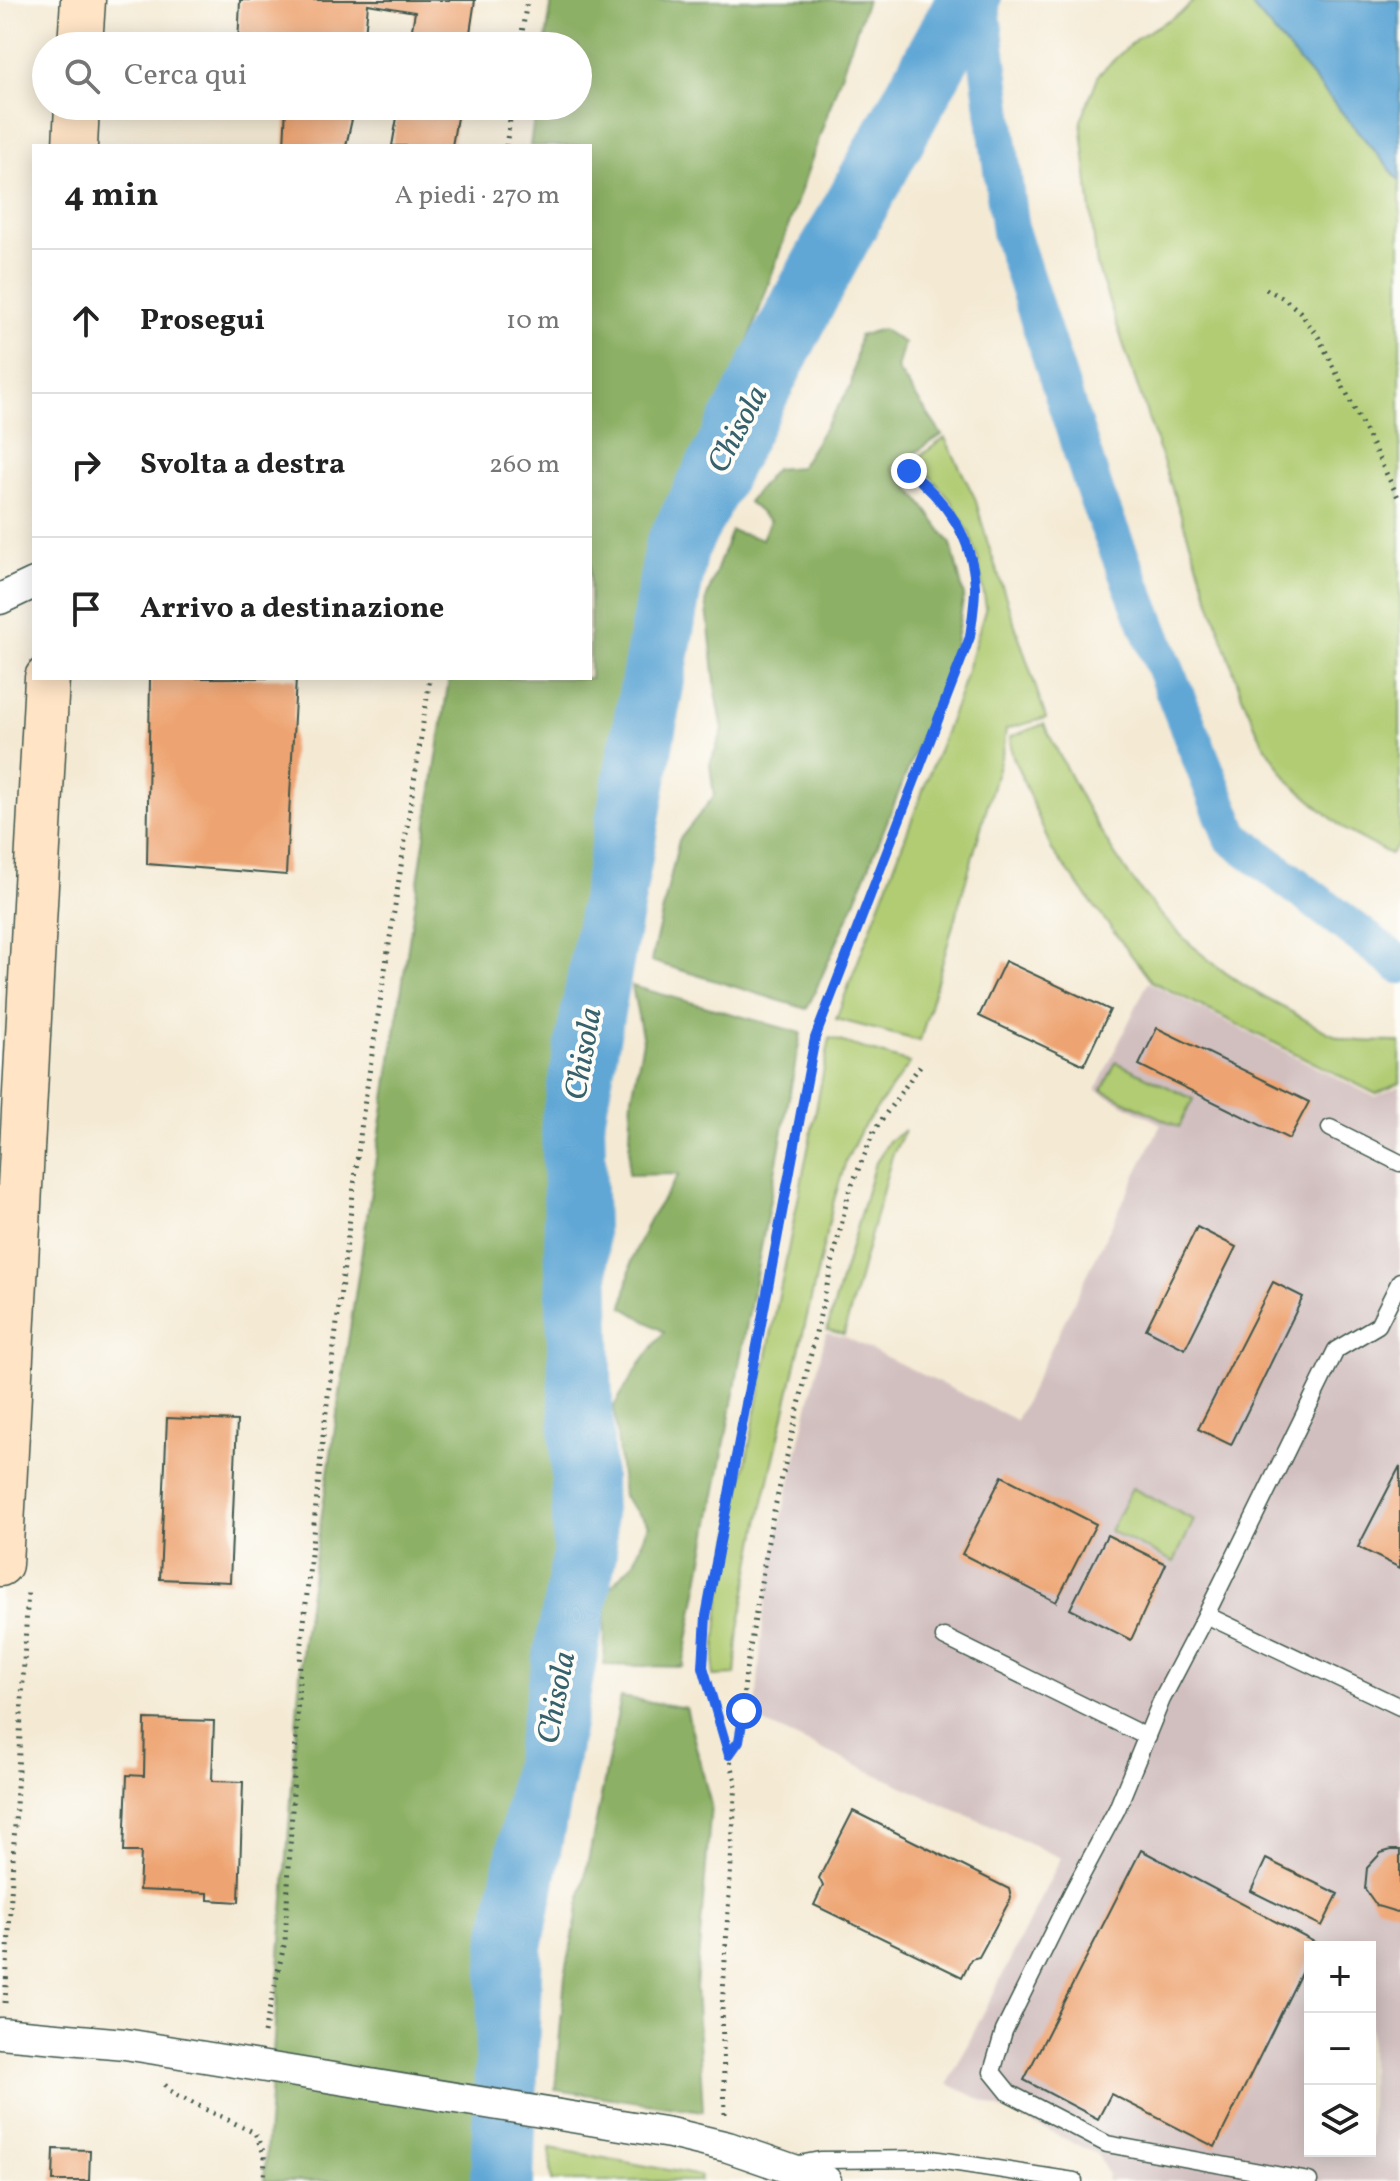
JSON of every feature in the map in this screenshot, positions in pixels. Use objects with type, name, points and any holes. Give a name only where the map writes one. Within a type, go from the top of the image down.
[{"type":"main road","points":[[81,32],[83,0]]},
{"type":"main road","points":[[75,144],[76,120]]},
{"type":"main road","points":[[0,1564],[47,680]]},
{"type":"street","points":[[0,599],[32,584]]},
{"type":"street","points":[[0,2033],[125,2044],[670,2133],[728,2147],[826,2181]]},
{"type":"lane","points":[[1330,1128],[1400,1163]]},
{"type":"lane","points":[[1309,2181],[1107,2144],[1009,2093],[992,2072],[1004,2031],[1117,1809],[1162,1699],[1336,1350],[1378,1325],[1400,1281]]},
{"type":"lane","points":[[1206,1615],[1400,1707]]},
{"type":"lane","points":[[944,1637],[1147,1737]]},
{"type":"lane","points":[[789,2167],[820,2160],[932,2159],[1074,2181]]},
{"type":"path","points":[[522,32],[527,0]]},
{"type":"path","points":[[506,144],[510,120]]},
{"type":"path","points":[[1266,289],[1300,312],[1319,338],[1400,501]]},
{"type":"path","points":[[728,2147],[722,2009],[736,1781],[703,1667],[706,1616],[815,1038],[970,637],[975,586],[964,534],[936,493],[909,471]]},
{"type":"path","points":[[257,2066],[285,1941],[300,1662],[323,1436],[359,1144],[430,680]]},
{"type":"path","points":[[729,1755],[739,1741],[746,1671],[771,1524],[849,1192],[875,1129],[922,1063]]},
{"type":"path","points":[[125,2044],[174,2094],[255,2133],[265,2156],[264,2181]]},
{"type":"shaded area","points":[[1148,982],[1375,1097],[1400,1086],[1400,2181],[1107,2181],[1108,2174],[1097,2154],[948,2084],[1061,1858],[755,1719],[764,1611],[781,1519],[826,1333],[845,1337],[1016,1420],[1161,1124],[1096,1090]]},
{"type":"green space","points":[[552,0],[867,0],[677,547],[573,1121],[585,1552],[511,1946],[502,2181],[264,2181],[302,1644],[449,680],[592,680],[592,144],[530,144],[534,120],[592,120],[592,32],[547,32]]},
{"type":"green space","points":[[1194,0],[1247,0],[1400,181],[1400,843],[1390,854],[1345,830],[1289,781],[1262,741],[1242,696],[1097,266],[1081,121],[1099,74],[1137,38],[1182,12]]},
{"type":"green space","points":[[882,329],[904,343],[897,369],[942,435],[892,468],[951,544],[964,596],[952,660],[851,911],[807,1009],[651,961],[679,840],[714,796],[710,764],[723,730],[706,599],[731,531],[762,539],[770,521],[748,502],[775,469],[800,467],[851,386],[859,336]]},
{"type":"green space","points":[[945,438],[975,498],[1046,718],[1006,729],[1004,747],[920,1041],[836,1019],[960,693],[986,607],[970,534],[952,502],[916,459]]},
{"type":"green space","points":[[1044,724],[1113,851],[1139,889],[1169,923],[1202,955],[1241,983],[1322,1030],[1352,1040],[1400,1042],[1400,1083],[1376,1094],[1151,981],[1052,850],[1012,754],[1010,737]]},
{"type":"green space","points":[[632,986],[801,1033],[683,1667],[604,1665],[606,1592],[634,1562],[649,1525],[623,1496],[614,1406],[664,1332],[623,1307],[632,1259],[649,1220],[679,1174],[628,1175],[632,1097],[643,1041]]},
{"type":"green space","points":[[830,1038],[910,1063],[861,1130],[846,1161],[834,1200],[758,1527],[739,1629],[735,1675],[713,1676],[721,1588]]},
{"type":"green space","points":[[1116,1062],[1193,1099],[1179,1127],[1102,1090]]},
{"type":"green space","points":[[905,1130],[892,1156],[844,1334],[827,1330],[874,1166],[889,1141]]},
{"type":"green space","points":[[1132,1488],[1194,1520],[1174,1562],[1110,1531]]},
{"type":"green space","points":[[621,1697],[686,1708],[711,1805],[696,1987],[703,2111],[555,2090],[565,1976]]},
{"type":"green space","points":[[550,2148],[701,2176],[700,2181],[552,2181]]},
{"type":"water","points":[[1247,0],[1400,0],[1400,181]]},
{"type":"building","points":[[240,0],[475,0],[470,32],[411,32],[415,12],[368,4],[365,32],[239,32]]},
{"type":"building","points":[[285,120],[352,120],[346,144],[284,144]]},
{"type":"building","points":[[397,120],[457,120],[452,144],[392,144]]},
{"type":"building","points":[[150,680],[296,680],[286,875],[147,864]]},
{"type":"building","points":[[1005,961],[1110,1010],[1084,1065],[979,1016]]},
{"type":"building","points":[[1157,1028],[1309,1102],[1289,1139],[1139,1065]]},
{"type":"building","points":[[1197,1227],[1236,1247],[1185,1349],[1146,1329]]},
{"type":"building","points":[[1273,1282],[1303,1297],[1231,1445],[1198,1429]]},
{"type":"building","points":[[167,1418],[237,1421],[230,1582],[160,1579]]},
{"type":"building","points":[[1400,1466],[1400,1568],[1358,1547]]},
{"type":"building","points":[[1002,1476],[1096,1524],[1056,1602],[962,1554]]},
{"type":"building","points":[[1107,1535],[1166,1564],[1131,1640],[1070,1609]]},
{"type":"building","points":[[145,1719],[214,1721],[212,1781],[243,1782],[239,1902],[208,1900],[208,1893],[139,1890],[141,1852],[124,1852],[127,1775],[144,1776]]},
{"type":"building","points":[[853,1811],[1009,1889],[1011,1898],[979,1957],[971,1959],[962,1977],[814,1905],[823,1886],[819,1878]]},
{"type":"building","points":[[1141,1850],[1312,1941],[1304,1941],[1304,1967],[1215,2147],[1111,2094],[1098,2119],[1024,2080]]},
{"type":"building","points":[[1400,1850],[1400,1911],[1397,1912],[1377,1906],[1365,1889],[1367,1868],[1381,1853]]},
{"type":"building","points":[[1266,1859],[1338,1894],[1322,1926],[1251,1891]]},
{"type":"building","points":[[54,2149],[90,2150],[89,2181],[53,2181]]},
{"type":"waterway","name":"Chisola","points":[[502,2181],[511,1946],[585,1552],[573,1121],[677,547],[814,282],[969,0]]},
{"type":"waterway","points":[[980,0],[1010,231],[1096,495],[1232,837],[1400,965]]},
{"type":"route","points":[[744,1711],[739,1741],[729,1755],[703,1667],[706,1616],[815,1038],[970,637],[975,586],[964,534],[936,493],[909,471]]}]
